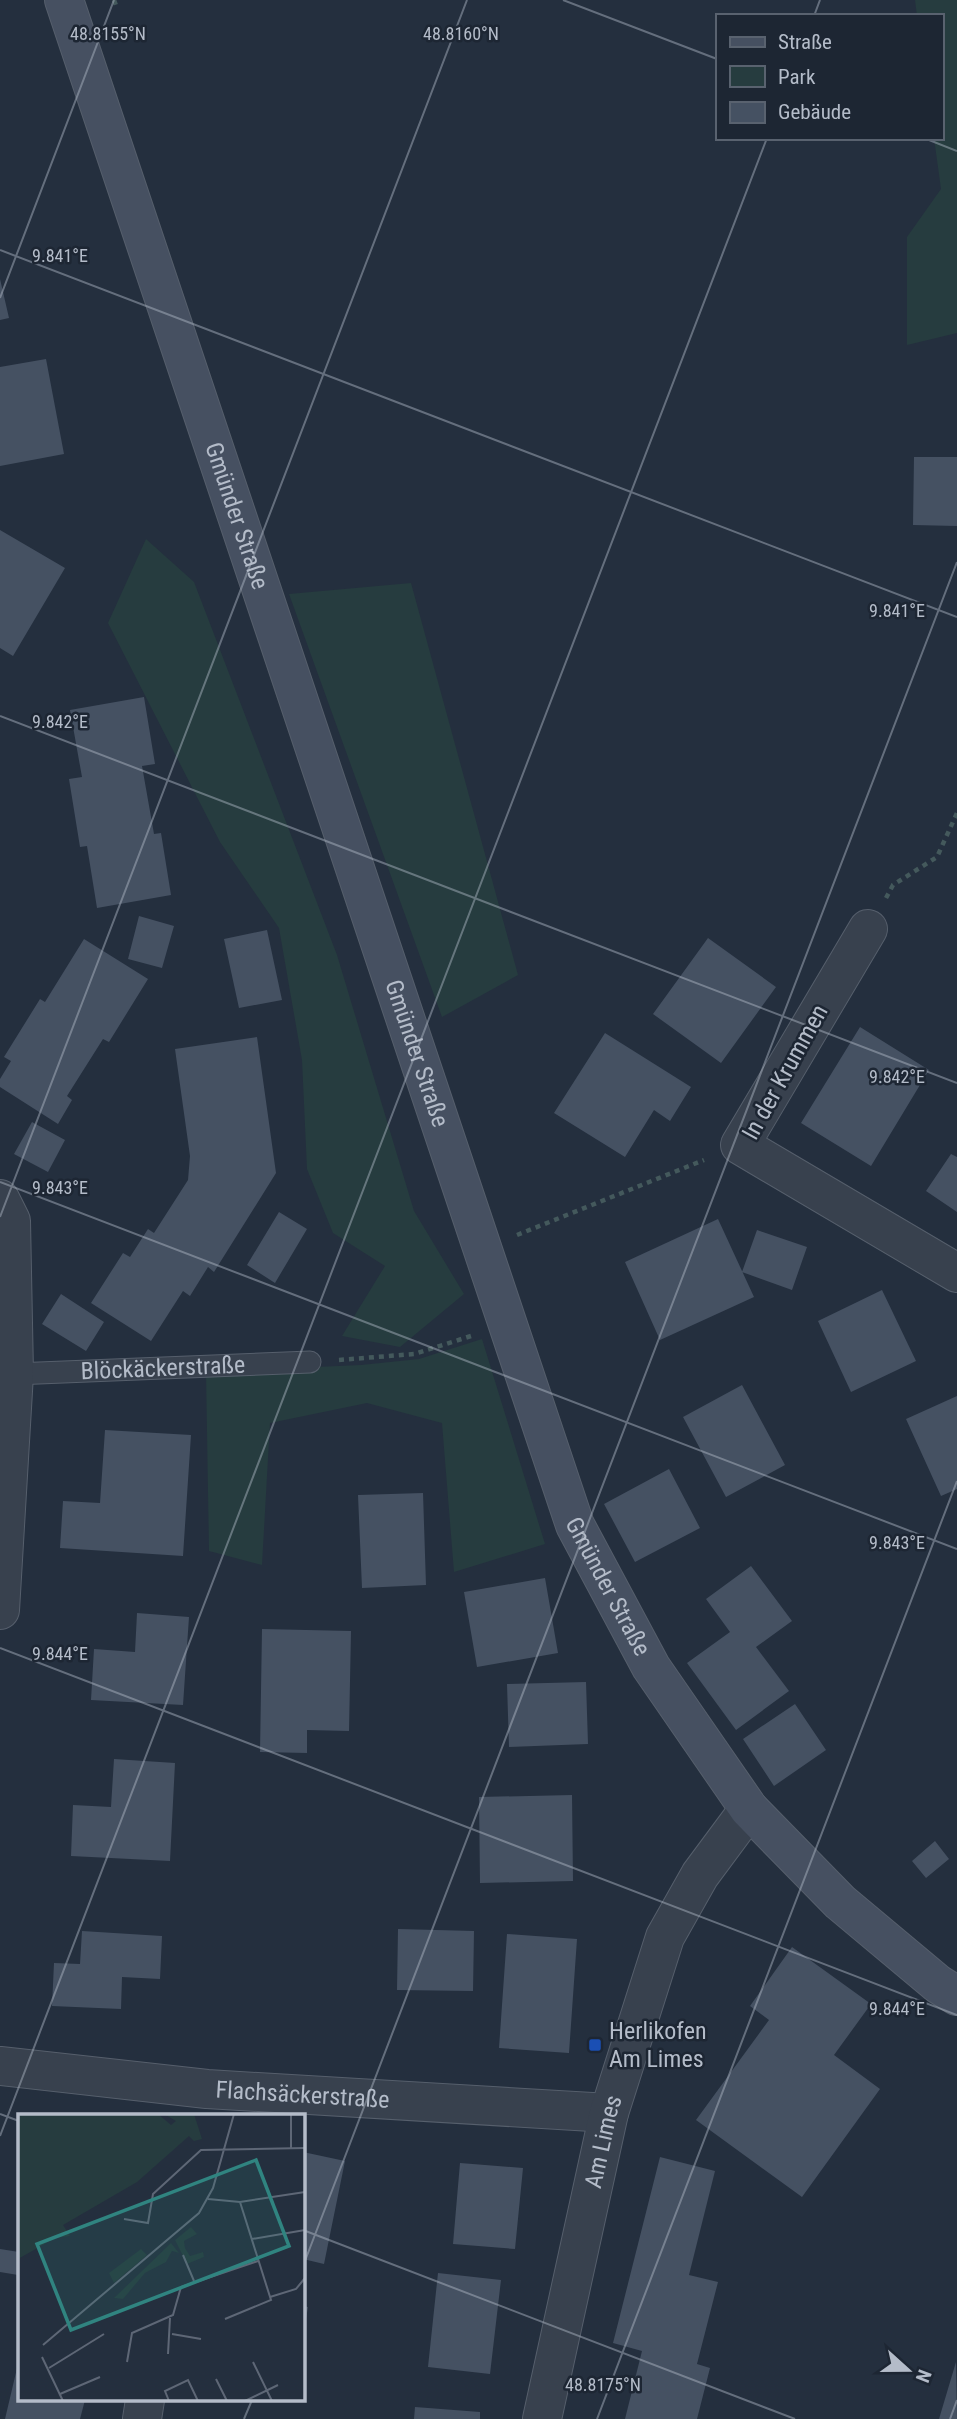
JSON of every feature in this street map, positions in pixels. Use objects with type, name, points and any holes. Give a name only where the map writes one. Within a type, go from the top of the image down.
[{"type":"main road","name":"Gmünder Straße","points":[[64,0],[575,1525],[652,1667],[749,1809],[840,1902],[938,1984],[957,1996]]},
{"type":"street","name":"In der Krummen","points":[[868,929],[740,1145],[957,1273]]},
{"type":"street","points":[[0,1199],[11,1220],[14,1374],[0,1610]]},
{"type":"street","name":"Am Limes","points":[[541,2419],[609,2113],[665,1937],[700,1875],[749,1809]]},
{"type":"street","name":"Flachsäckerstraße","points":[[0,2066],[204,2103],[609,2113]]},
{"type":"lane","name":"Blöckäckerstraße","points":[[14,1374],[310,1362]]},
{"type":"path","points":[[114,0],[117,8]]},
{"type":"path","points":[[868,929],[893,885],[937,857],[957,813]]},
{"type":"path","points":[[482,1247],[539,1228],[740,1145]]},
{"type":"path","points":[[310,1362],[414,1354],[507,1323]]},
{"type":"green space","points":[[915,0],[957,0],[957,333],[907,345],[907,237],[941,189],[934,140],[943,140],[943,14],[917,14]]},
{"type":"green space","points":[[146,539],[194,582],[337,955],[414,1211],[464,1294],[400,1347],[342,1336],[385,1266],[333,1233],[307,1169],[302,1060],[279,928],[220,842],[108,623]]},
{"type":"green space","points":[[411,583],[518,975],[442,1017],[289,594]]},
{"type":"green space","points":[[482,1339],[545,1544],[454,1572],[442,1423],[367,1403],[270,1423],[262,1565],[209,1551],[206,1372],[361,1365],[419,1359]]},
{"type":"building","points":[[0,279],[9,318],[0,320]]},
{"type":"building","points":[[46,359],[64,454],[0,466],[0,367]]},
{"type":"building","points":[[914,457],[957,457],[957,526],[913,525]]},
{"type":"building","points":[[0,530],[65,568],[13,656],[0,648]]},
{"type":"building","points":[[144,697],[155,764],[142,766],[154,834],[161,833],[171,895],[97,908],[87,846],[80,847],[69,779],[82,777],[70,710]]},
{"type":"building","points":[[139,916],[174,926],[162,968],[128,959]]},
{"type":"building","points":[[267,930],[282,1000],[239,1008],[224,939]]},
{"type":"building","points":[[708,938],[776,987],[721,1063],[653,1014]]},
{"type":"building","points":[[84,939],[148,979],[109,1042],[103,1039],[67,1096],[72,1100],[58,1124],[0,1087],[0,1079],[11,1061],[4,1057],[40,999],[45,1002]]},
{"type":"building","points":[[860,1027],[929,1070],[871,1166],[801,1123]]},
{"type":"building","points":[[605,1033],[691,1087],[670,1121],[654,1110],[625,1157],[554,1113]]},
{"type":"building","points":[[257,1037],[276,1173],[214,1272],[208,1267],[190,1296],[183,1291],[151,1341],[91,1303],[123,1253],[130,1257],[148,1229],[154,1233],[188,1180],[190,1156],[175,1049]]},
{"type":"building","points":[[32,1122],[65,1140],[48,1172],[14,1154]]},
{"type":"building","points":[[951,1154],[957,1157],[957,1212],[926,1191]]},
{"type":"building","points":[[279,1212],[307,1229],[275,1283],[247,1265]]},
{"type":"building","points":[[718,1219],[754,1297],[660,1340],[625,1262]]},
{"type":"building","points":[[757,1230],[807,1247],[792,1290],[742,1272]]},
{"type":"building","points":[[882,1290],[916,1361],[851,1392],[818,1321]]},
{"type":"building","points":[[61,1294],[104,1322],[86,1351],[42,1324]]},
{"type":"building","points":[[742,1385],[785,1465],[726,1497],[683,1417]]},
{"type":"building","points":[[957,1396],[957,1489],[941,1496],[906,1419]]},
{"type":"building","points":[[105,1430],[191,1435],[183,1556],[60,1548],[63,1501],[100,1503]]},
{"type":"building","points":[[669,1469],[700,1528],[635,1562],[604,1504]]},
{"type":"building","points":[[423,1493],[426,1585],[362,1588],[358,1495]]},
{"type":"building","points":[[751,1566],[792,1621],[756,1647],[789,1691],[736,1730],[687,1663],[730,1632],[706,1599]]},
{"type":"building","points":[[545,1578],[558,1653],[477,1667],[464,1592]]},
{"type":"building","points":[[137,1613],[189,1617],[183,1705],[91,1700],[94,1649],[135,1652]]},
{"type":"building","points":[[262,1629],[351,1631],[349,1731],[307,1730],[307,1753],[260,1752]]},
{"type":"building","points":[[586,1682],[588,1744],[509,1747],[507,1684]]},
{"type":"building","points":[[795,1704],[826,1750],[774,1786],[743,1739]]},
{"type":"building","points":[[114,1759],[175,1763],[170,1861],[71,1856],[73,1805],[111,1807]]},
{"type":"building","points":[[572,1795],[573,1881],[480,1883],[479,1797]]},
{"type":"building","points":[[935,1841],[949,1859],[926,1878],[912,1861]]},
{"type":"building","points":[[398,1929],[474,1931],[473,1991],[397,1990]]},
{"type":"building","points":[[82,1931],[162,1936],[160,1979],[122,1977],[121,2009],[52,2006],[54,1963],[80,1964]]},
{"type":"building","points":[[507,1934],[577,1939],[569,2053],[499,2048]]},
{"type":"building","points":[[792,1947],[871,2004],[834,2055],[880,2089],[802,2197],[696,2120],[769,2020],[750,2006]]},
{"type":"building","points":[[304,2152],[345,2161],[324,2264],[304,2259]]},
{"type":"building","points":[[660,2157],[715,2171],[689,2275],[718,2282],[697,2364],[710,2368],[697,2419],[625,2419],[642,2351],[613,2343]]},
{"type":"building","points":[[460,2163],[523,2168],[515,2249],[453,2244]]},
{"type":"building","points":[[0,2249],[18,2252],[18,2275],[0,2272]]},
{"type":"building","points":[[438,2273],[501,2280],[490,2374],[428,2367]]},
{"type":"building","points":[[304,2306],[308,2307],[304,2331]]},
{"type":"building","points":[[956,2362],[957,2419],[939,2419]]},
{"type":"building","points":[[18,2364],[18,2402],[84,2402],[80,2419],[5,2419]]},
{"type":"building","points":[[415,2407],[480,2412],[480,2419],[414,2419]]},
{"type":"place","name":"Herlikofen Am Limes","points":[[595,2045]]}]
